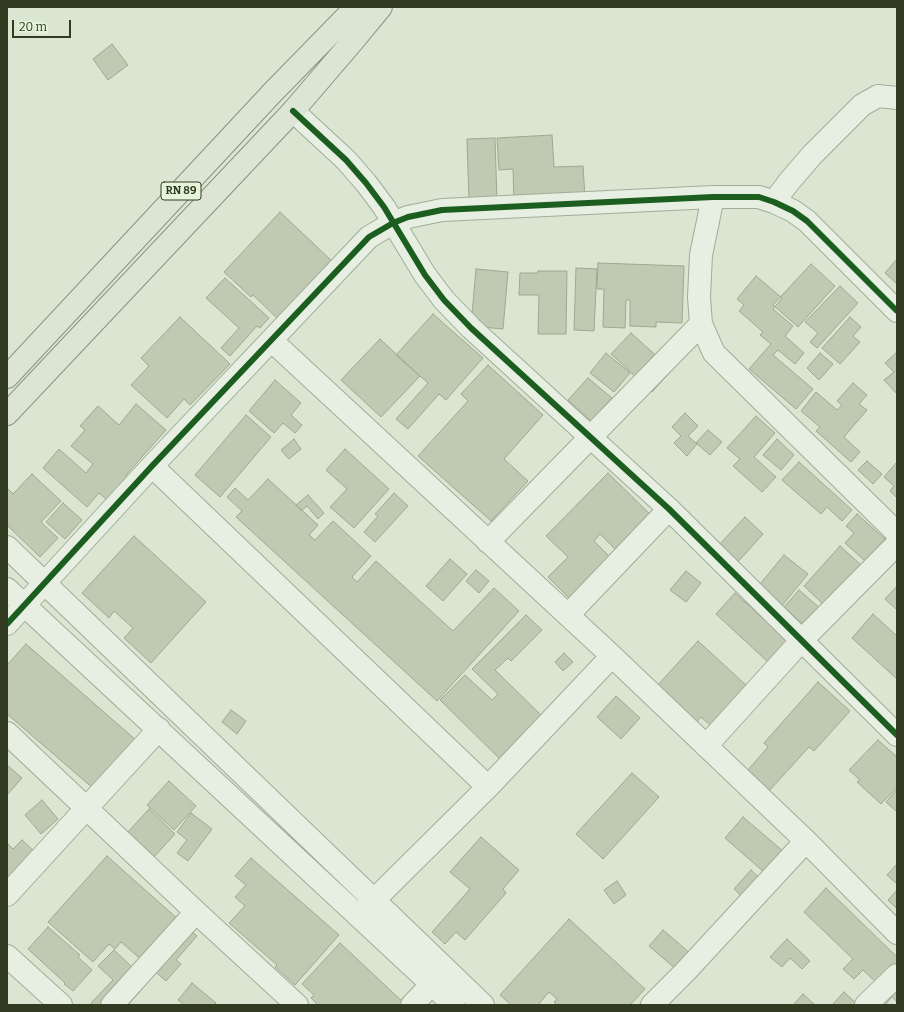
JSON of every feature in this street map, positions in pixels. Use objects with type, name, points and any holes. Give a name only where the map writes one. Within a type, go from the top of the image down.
[{"type":"main road","name":"RN 89","points":[[7,377],[278,87],[356,7]]},
{"type":"main road","points":[[7,414],[293,111],[381,7]]},
{"type":"street","points":[[774,202],[812,154],[862,105],[878,96],[897,98]]},
{"type":"street","points":[[293,111],[346,160],[366,183],[384,207],[425,275],[444,300],[471,328],[669,509],[897,735]]},
{"type":"street","points":[[713,197],[701,255],[699,297],[701,324],[714,353],[897,533]]},
{"type":"street","points":[[7,624],[152,466],[272,341],[369,236],[408,217],[442,210],[713,197],[759,197],[793,211],[807,221],[897,311]]},
{"type":"street","points":[[488,542],[701,324]]},
{"type":"street","points":[[272,341],[612,656],[806,841],[897,933]]},
{"type":"street","points":[[152,466],[488,786]]},
{"type":"street","points":[[568,616],[669,509]]},
{"type":"street","points":[[706,746],[802,640],[897,544]]},
{"type":"street","points":[[7,548],[483,1005]]},
{"type":"street","points":[[7,590],[159,729],[454,1005]]},
{"type":"street","points":[[358,916],[488,786],[612,656]]},
{"type":"street","points":[[7,895],[159,729]]},
{"type":"street","points":[[7,733],[196,912],[297,1005]]},
{"type":"street","points":[[652,1005],[685,972],[806,841]]},
{"type":"street","points":[[112,1005],[196,912]]},
{"type":"street","points":[[7,956],[60,1005]]},
{"type":"street","points":[[866,1005],[897,975]]},
{"type":"street","points":[[412,1005],[432,984]]},
{"type":"building","points":[[112,44],[128,65],[108,80],[93,59]]},
{"type":"building","points":[[552,135],[554,167],[583,166],[585,198],[514,202],[513,169],[499,170],[497,138]]},
{"type":"building","points":[[495,138],[497,201],[469,202],[467,139]]},
{"type":"building","points":[[280,212],[334,263],[280,321],[253,295],[251,297],[224,272]]},
{"type":"building","points":[[897,259],[897,284],[885,273]]},
{"type":"building","points":[[598,263],[684,266],[682,323],[656,322],[656,327],[630,326],[630,300],[626,300],[625,328],[603,327],[604,289],[597,289]]},
{"type":"building","points":[[811,264],[835,286],[798,327],[773,305]]},
{"type":"building","points":[[576,268],[597,269],[594,331],[574,330]]},
{"type":"building","points":[[476,269],[508,272],[503,329],[471,326]]},
{"type":"building","points":[[538,271],[567,271],[566,334],[538,334],[539,295],[519,295],[520,273],[538,273]]},
{"type":"building","points":[[756,276],[782,298],[773,309],[793,326],[785,336],[804,353],[795,364],[778,350],[773,355],[813,389],[796,409],[749,369],[771,344],[760,335],[763,332],[739,311],[744,305],[737,299]]},
{"type":"building","points":[[225,278],[269,318],[260,328],[257,326],[230,356],[221,348],[239,328],[206,298]]},
{"type":"building","points":[[840,286],[858,303],[817,348],[810,342],[818,333],[805,322]]},
{"type":"building","points":[[433,314],[483,358],[446,400],[439,394],[408,429],[396,419],[428,383],[396,355]]},
{"type":"building","points":[[180,317],[230,364],[190,405],[184,399],[167,418],[131,385],[149,366],[141,358]]},
{"type":"building","points":[[850,317],[861,327],[853,336],[860,342],[840,364],[822,348]]},
{"type":"building","points":[[631,333],[672,370],[652,392],[611,354]]},
{"type":"building","points":[[380,339],[420,376],[381,417],[341,380]]},
{"type":"building","points":[[897,352],[897,394],[884,380],[894,372],[885,363]]},
{"type":"building","points":[[606,353],[630,373],[614,392],[590,373]]},
{"type":"building","points":[[820,353],[833,364],[819,380],[807,368]]},
{"type":"building","points":[[488,365],[543,415],[504,459],[528,481],[491,521],[418,456],[468,401],[461,394]]},
{"type":"building","points":[[588,378],[612,398],[591,421],[568,400]]},
{"type":"building","points":[[275,380],[301,403],[291,415],[302,425],[295,433],[283,423],[274,433],[249,411]]},
{"type":"building","points":[[853,383],[867,395],[859,404],[867,410],[844,437],[860,452],[851,462],[816,431],[820,427],[801,411],[816,392],[837,410],[842,405],[837,401]]},
{"type":"building","points":[[136,404],[166,430],[126,475],[127,477],[107,500],[99,493],[87,507],[43,468],[59,449],[86,473],[93,464],[71,446],[85,430],[80,426],[98,406],[119,425]]},
{"type":"building","points":[[685,413],[698,426],[688,436],[697,444],[687,456],[674,443],[681,436],[672,427]]},
{"type":"building","points":[[246,415],[271,437],[220,497],[195,475]]},
{"type":"building","points":[[756,416],[775,433],[754,457],[776,477],[762,492],[733,466],[740,459],[727,448]]},
{"type":"building","points":[[708,430],[722,442],[710,455],[696,443]]},
{"type":"building","points":[[294,439],[301,449],[289,459],[281,450]]},
{"type":"building","points":[[777,439],[794,455],[781,470],[763,455]]},
{"type":"building","points":[[345,449],[389,489],[354,528],[330,507],[347,489],[326,470]]},
{"type":"building","points":[[867,461],[882,474],[873,484],[858,470]]},
{"type":"building","points":[[799,462],[852,510],[842,521],[827,507],[821,514],[782,480]]},
{"type":"building","points":[[897,462],[897,498],[890,491],[894,486],[884,477]]},
{"type":"building","points":[[608,473],[661,525],[621,555],[600,534],[594,541],[620,567],[583,612],[548,577],[568,557],[546,536]]},
{"type":"building","points":[[32,474],[61,501],[41,522],[58,538],[40,557],[7,525],[7,488],[13,494]]},
{"type":"building","points":[[268,479],[318,525],[309,535],[315,540],[333,521],[371,556],[352,577],[357,582],[376,561],[453,631],[494,588],[519,611],[437,701],[236,517],[242,511],[227,497],[235,488],[248,500]]},
{"type":"building","points":[[394,493],[408,506],[375,542],[364,532],[378,516],[375,514]]},
{"type":"building","points":[[308,495],[324,513],[318,519],[307,506],[301,511],[296,505]]},
{"type":"building","points":[[63,503],[82,520],[65,539],[46,522]]},
{"type":"building","points":[[857,514],[885,539],[865,561],[845,543],[854,533],[846,526]]},
{"type":"building","points":[[745,517],[763,534],[736,564],[717,547]]},
{"type":"building","points":[[134,536],[206,602],[151,663],[124,638],[133,628],[114,611],[109,618],[82,593]]},
{"type":"building","points":[[840,546],[861,565],[824,605],[804,586]]},
{"type":"building","points":[[784,555],[808,574],[780,608],[756,589]]},
{"type":"building","points":[[450,559],[467,574],[443,601],[426,586]]},
{"type":"building","points":[[476,570],[489,581],[479,593],[466,581]]},
{"type":"building","points":[[686,571],[701,583],[686,602],[670,590]]},
{"type":"building","points":[[897,586],[897,610],[885,599]]},
{"type":"building","points":[[799,590],[821,609],[805,626],[784,607]]},
{"type":"building","points":[[735,593],[789,642],[769,663],[716,614]]},
{"type":"building","points":[[873,614],[897,636],[897,679],[852,638]]},
{"type":"building","points":[[526,615],[542,630],[511,661],[508,658],[495,670],[545,719],[503,762],[440,700],[465,675],[492,700],[498,694],[472,669]]},
{"type":"building","points":[[698,641],[747,686],[710,725],[701,717],[694,725],[655,688]]},
{"type":"building","points":[[26,644],[145,748],[102,796],[7,714],[7,665]]},
{"type":"building","points":[[564,653],[573,662],[563,671],[555,662]]},
{"type":"building","points":[[818,682],[850,711],[814,751],[809,747],[769,791],[747,771],[768,747],[764,743]]},
{"type":"building","points":[[616,696],[640,718],[621,739],[597,717]]},
{"type":"building","points":[[231,710],[246,721],[237,734],[222,722]]},
{"type":"building","points":[[878,740],[897,757],[897,787],[881,804],[857,782],[860,780],[849,770]]},
{"type":"building","points":[[7,765],[22,778],[7,795]]},
{"type":"building","points":[[632,773],[659,797],[603,859],[576,834]]},
{"type":"building","points":[[169,781],[196,806],[174,830],[147,805]]},
{"type":"building","points":[[897,789],[897,812],[886,802]]},
{"type":"building","points":[[42,800],[58,819],[41,834],[25,815]]},
{"type":"building","points":[[149,809],[175,834],[152,859],[126,834]]},
{"type":"building","points":[[191,813],[212,829],[188,861],[177,853],[187,840],[177,832]]},
{"type":"building","points":[[743,817],[784,852],[765,873],[725,838]]},
{"type":"building","points":[[481,837],[519,870],[503,889],[506,893],[465,940],[456,932],[445,944],[432,932],[470,889],[450,872]]},
{"type":"building","points":[[22,840],[36,853],[7,883],[7,843],[13,849]]},
{"type":"building","points":[[107,856],[197,936],[176,960],[181,964],[166,981],[121,942],[115,949],[109,944],[93,962],[48,922]]},
{"type":"building","points":[[251,858],[339,935],[295,985],[275,967],[277,965],[229,923],[245,906],[235,897],[246,885],[235,876]]},
{"type":"building","points":[[897,864],[897,884],[887,875]]},
{"type":"building","points":[[751,870],[766,884],[749,903],[734,889]]},
{"type":"building","points":[[617,881],[626,895],[614,904],[604,890]]},
{"type":"building","points":[[826,888],[897,957],[897,1002],[892,997],[885,1005],[869,1005],[880,986],[863,970],[854,979],[843,969],[853,959],[804,912]]},
{"type":"building","points":[[897,890],[897,909],[888,900]]},
{"type":"building","points":[[569,919],[645,989],[630,1005],[557,1005],[554,1002],[557,999],[549,992],[538,1005],[511,1005],[500,995]]},
{"type":"building","points":[[48,927],[80,955],[78,957],[92,970],[73,991],[28,949]]},
{"type":"building","points":[[663,930],[691,954],[677,970],[649,946]]},
{"type":"building","points":[[787,939],[810,961],[802,969],[790,958],[782,967],[770,957]]},
{"type":"building","points":[[340,943],[404,1003],[402,1005],[318,1005],[311,998],[314,995],[302,984]]},
{"type":"building","points":[[114,950],[148,982],[128,1005],[92,1005],[91,1003],[113,980],[98,966]]},
{"type":"building","points":[[192,983],[216,1003],[214,1005],[184,1005],[178,1000]]},
{"type":"building","points":[[844,992],[858,1005],[832,1005]]},
{"type":"building","points":[[803,994],[815,1005],[793,1005]]},
{"type":"cycle path","points":[[293,111],[346,160],[366,183],[384,207],[425,275],[444,300],[471,328],[669,509],[897,735]]},
{"type":"cycle path","points":[[7,624],[152,466],[369,237],[393,223],[408,217],[442,210],[713,197],[759,197],[793,211],[807,221],[897,311]]}]
